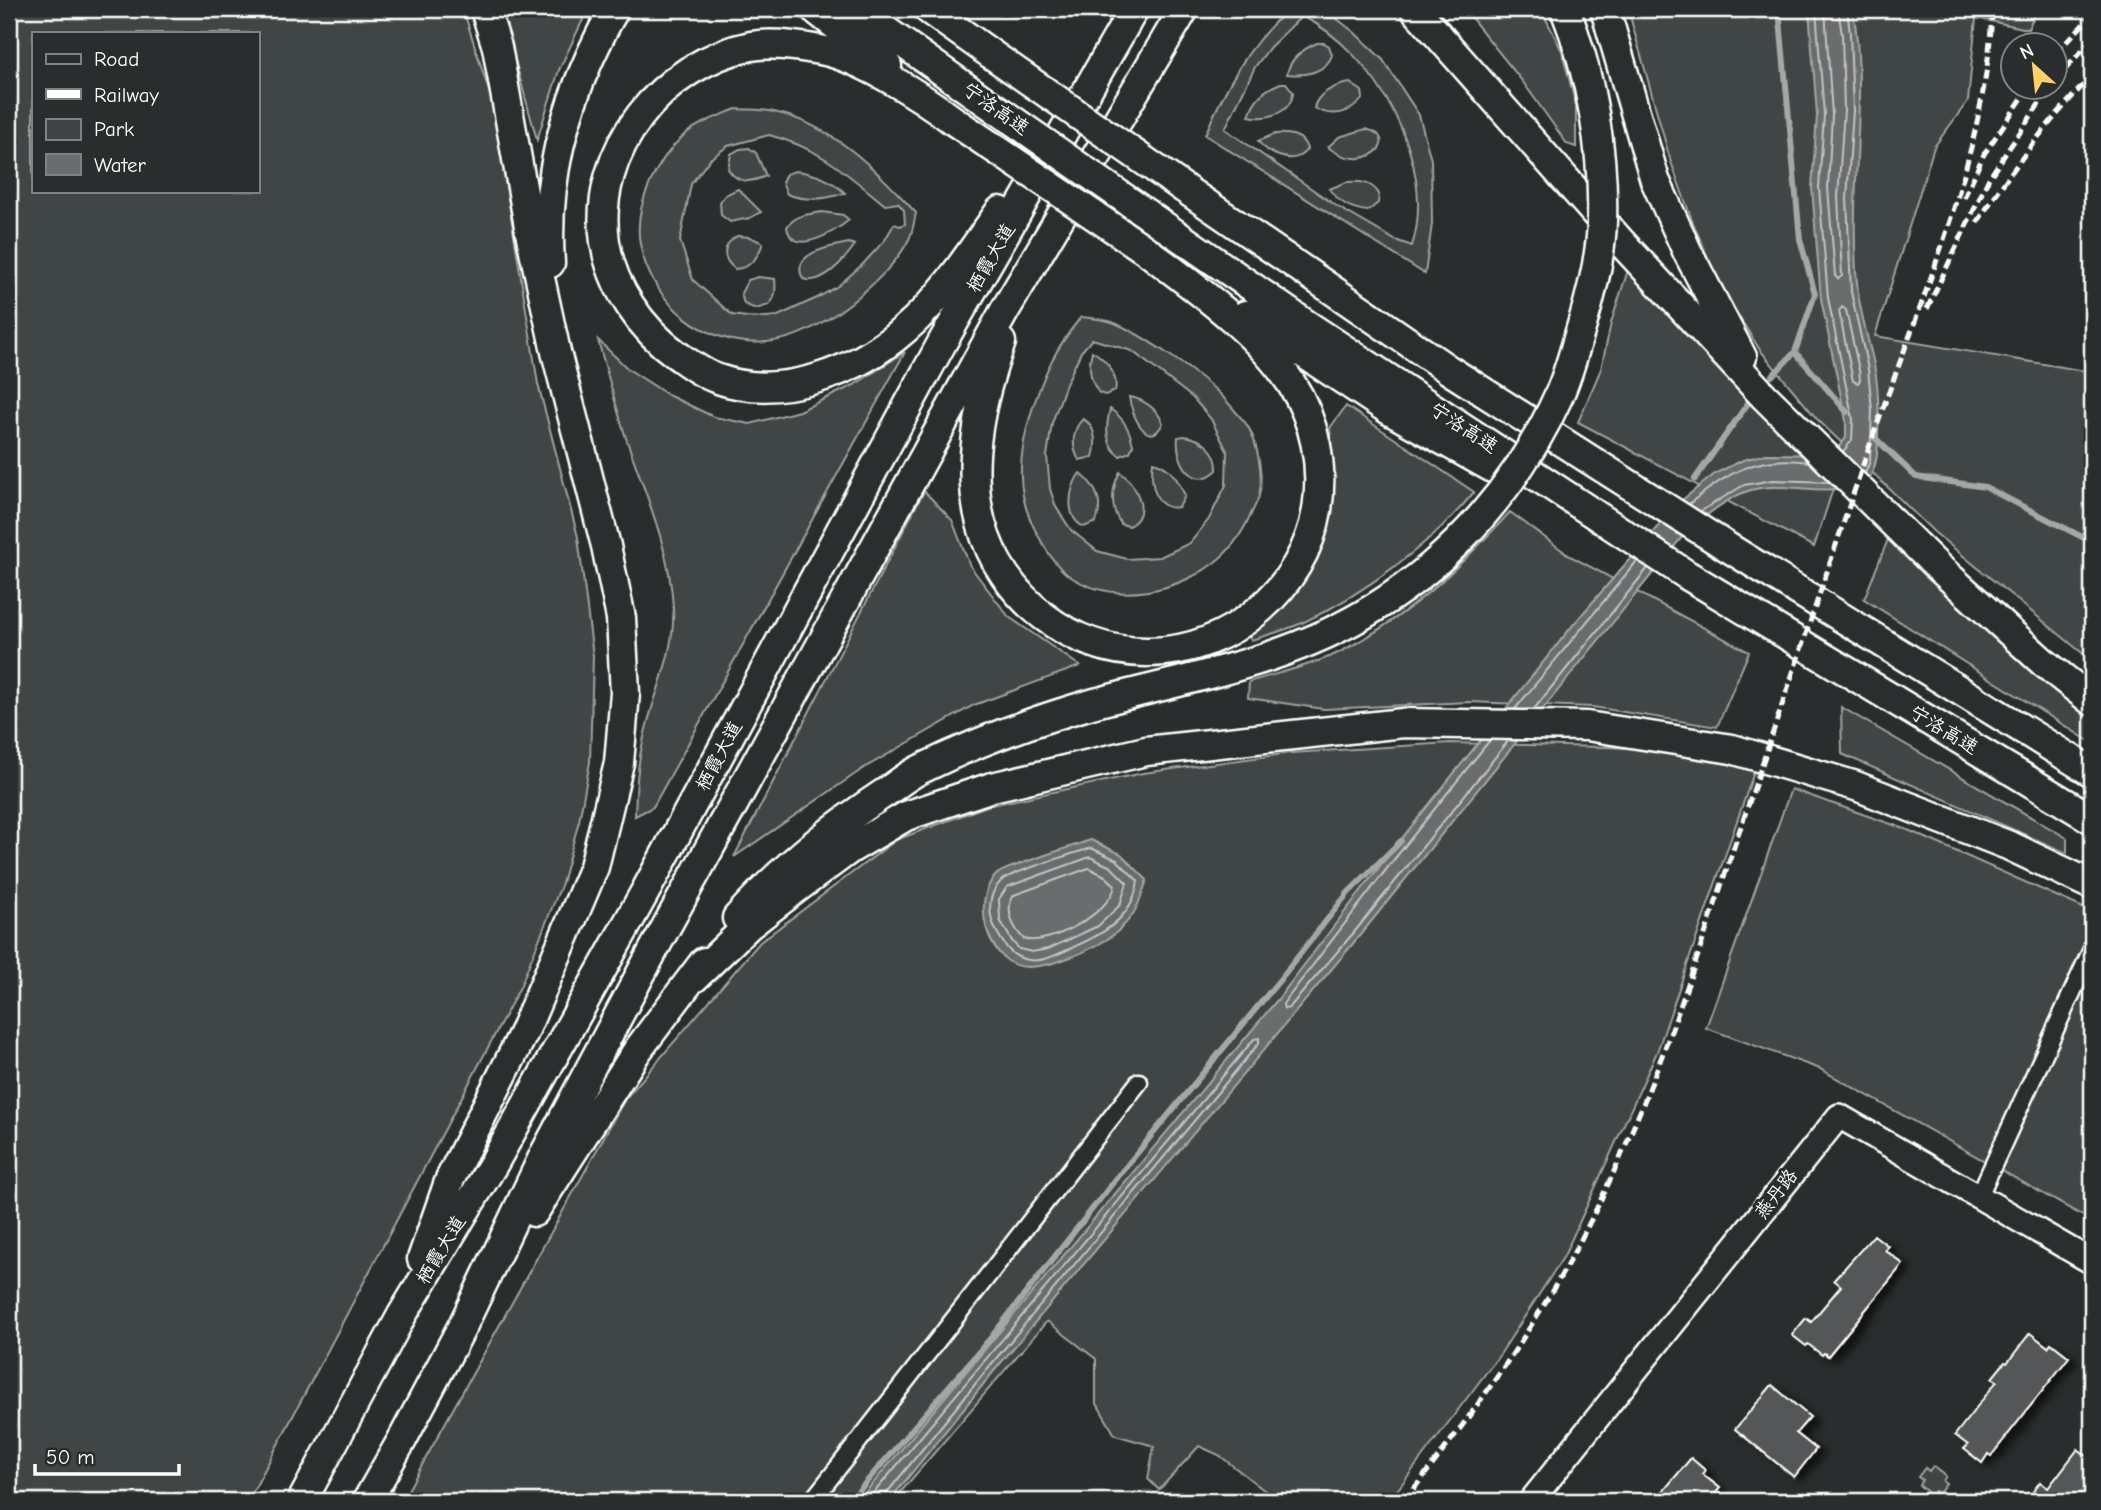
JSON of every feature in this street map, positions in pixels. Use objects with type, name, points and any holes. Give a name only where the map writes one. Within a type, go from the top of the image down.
[{"type":"highway","points":[[402,1315],[450,1179],[524,1032],[594,867],[619,763],[625,692],[621,618],[592,485],[556,352],[530,232],[497,47],[485,9]]},
{"type":"highway","points":[[556,352],[548,242],[549,202],[556,159],[565,119],[579,81],[607,20],[615,9]]},
{"type":"highway","points":[[816,9],[945,114]]},
{"type":"highway","name":"宁洛高速","points":[[855,9],[1307,325],[1688,575],[2092,818]]},
{"type":"highway","name":"宁洛高速","points":[[928,9],[1460,378],[2092,772]]},
{"type":"highway","points":[[1116,9],[1096,37],[999,212],[948,282],[920,314],[905,330],[862,360],[808,381],[776,387],[719,379],[693,367],[669,349],[638,317],[622,293],[610,265],[603,216],[607,184],[616,154],[632,125],[651,102],[671,83],[724,53],[754,46],[823,50],[861,64],[945,114],[1147,251],[1389,410],[1688,575]]},
{"type":"highway","name":"栖霞大道","points":[[302,1501],[402,1315],[494,1163],[713,769],[943,341],[1134,9]]},
{"type":"highway","name":"栖霞大道","points":[[367,1501],[418,1411],[545,1153],[693,877],[1005,310],[1184,9]]},
{"type":"highway","points":[[1147,251],[1194,287],[1280,367],[1302,402],[1318,453],[1320,475],[1314,523],[1306,548],[1296,568],[1270,600],[1225,632],[1187,648],[1149,652],[1088,642],[1061,629],[1039,614],[1018,593],[999,568],[980,522],[974,464],[981,410],[1000,342],[1168,67],[1199,9]]},
{"type":"highway","points":[[1415,9],[1620,241],[1764,397],[1936,565],[2043,662],[2092,701]]},
{"type":"highway","points":[[462,1326],[637,1051],[694,978],[723,934],[761,891],[860,809],[917,771],[1048,716],[1268,657],[1324,634],[1373,609],[1430,567],[1509,484],[1535,442],[1560,393],[1588,304],[1597,265],[1602,222],[1596,128],[1587,81],[1564,9]]},
{"type":"highway","points":[[1605,9],[1655,180],[1692,263],[1764,397]]},
{"type":"highway","points":[[694,978],[748,926],[807,880],[850,849],[906,816],[992,787],[1146,751],[1404,723],[1587,726],[1732,749],[1856,786],[2010,846],[2092,886]]},
{"type":"street","points":[[1979,1196],[2092,949]]},
{"type":"street","points":[[812,1501],[1139,1082]]},
{"type":"street","name":"燕丹路","points":[[1531,1501],[1839,1116],[2092,1262]]},
{"type":"green space","points":[[9,9],[463,9],[493,104],[538,384],[578,537],[593,656],[590,762],[579,821],[562,883],[520,987],[248,1501],[9,1501]]},
{"type":"green space","points":[[501,9],[588,9],[559,70],[537,140]]},
{"type":"green space","points":[[1289,9],[1324,9],[1354,32],[1383,60],[1419,115],[1431,160],[1432,224],[1425,274],[1205,135],[1240,67],[1275,22]],"holes":[[[1302,16],[1329,33],[1354,56],[1376,83],[1394,114],[1408,147],[1416,181],[1418,214],[1412,246],[1395,240],[1338,207],[1225,129],[1255,67],[1270,47]]]},
{"type":"green space","points":[[1470,9],[1541,9],[1562,51],[1576,106],[1576,147],[1567,144],[1523,82],[1469,15]]},
{"type":"green space","points":[[1628,9],[2037,9],[2028,29],[1976,18],[1968,101],[1934,147],[1875,336],[2092,372],[2092,661],[1934,532],[1817,419],[1760,350],[1721,288],[1693,223],[1670,159]]},
{"type":"green space","points":[[1317,43],[1329,46],[1332,55],[1325,66],[1307,74],[1287,74],[1298,55]]},
{"type":"green space","points":[[1281,83],[1286,83],[1293,92],[1288,105],[1271,116],[1249,116],[1261,95]]},
{"type":"green space","points":[[1350,83],[1362,91],[1363,98],[1353,108],[1341,113],[1328,113],[1314,108],[1319,98],[1328,91]]},
{"type":"green space","points":[[736,109],[769,111],[816,127],[852,151],[886,181],[916,213],[912,233],[904,248],[868,289],[823,322],[790,337],[767,342],[723,338],[685,317],[669,303],[656,285],[640,244],[640,214],[644,199],[656,170],[665,157],[684,135],[702,123]],"holes":[[[769,135],[787,140],[832,163],[885,205],[898,203],[904,210],[905,224],[894,224],[885,240],[863,264],[838,286],[817,298],[778,316],[754,318],[732,315],[693,280],[680,241],[691,184],[710,159],[728,146]]]},
{"type":"green space","points":[[1366,129],[1377,134],[1381,140],[1375,153],[1354,158],[1328,147],[1339,137]]},
{"type":"green space","points":[[1275,134],[1299,137],[1307,149],[1296,157],[1282,157],[1269,151],[1258,141]]},
{"type":"green space","points":[[749,148],[756,153],[766,176],[755,180],[740,180],[728,169],[731,154]]},
{"type":"green space","points":[[795,171],[822,178],[845,193],[816,199],[787,194],[782,182],[786,174]]},
{"type":"green space","points":[[1347,182],[1361,182],[1373,187],[1379,194],[1378,203],[1368,211],[1341,202],[1329,189]]},
{"type":"green space","points":[[738,189],[761,212],[750,218],[730,222],[721,215],[720,202],[725,195]]},
{"type":"green space","points":[[822,212],[843,215],[849,220],[815,240],[797,241],[791,236],[787,227],[794,220]]},
{"type":"green space","points":[[737,236],[750,237],[763,243],[753,261],[735,269],[727,260],[725,252],[728,243]]},
{"type":"green space","points":[[849,243],[855,245],[833,270],[818,279],[803,279],[800,270],[807,257],[823,249]]},
{"type":"green space","points":[[1628,270],[1834,486],[1814,547],[1578,422],[1601,369],[1611,323]]},
{"type":"green space","points":[[758,277],[775,279],[775,290],[769,305],[756,309],[744,304],[741,293],[748,280]]},
{"type":"green space","points":[[1081,317],[1112,322],[1137,334],[1218,392],[1243,420],[1252,435],[1261,478],[1256,503],[1243,530],[1230,548],[1204,570],[1186,580],[1167,587],[1126,593],[1086,585],[1059,567],[1031,521],[1022,490],[1021,459],[1024,443],[1032,410],[1046,372]],"holes":[[[1092,339],[1132,351],[1193,398],[1211,419],[1227,451],[1226,485],[1209,519],[1190,543],[1160,557],[1127,559],[1097,551],[1071,530],[1056,507],[1050,489],[1047,456],[1052,423],[1081,352]]]},
{"type":"green space","points":[[598,340],[628,369],[670,396],[714,417],[750,424],[799,411],[854,385],[905,352],[653,807],[635,816],[641,751],[671,642],[673,607],[662,542],[626,438]]},
{"type":"green space","points":[[1092,351],[1102,358],[1113,373],[1115,391],[1105,395],[1099,393],[1096,388],[1091,373]]},
{"type":"green space","points":[[1129,397],[1145,402],[1154,409],[1163,423],[1157,431],[1152,434],[1141,427]]},
{"type":"green space","points":[[1346,406],[1474,492],[1438,530],[1372,583],[1302,623],[1251,640],[1246,630],[1275,613],[1297,591],[1311,571],[1321,549],[1328,526],[1333,478],[1330,428]]},
{"type":"green space","points":[[1110,409],[1125,425],[1133,445],[1130,452],[1120,456],[1109,441],[1107,428]]},
{"type":"green space","points":[[1083,419],[1093,430],[1095,446],[1093,457],[1079,460],[1074,438]]},
{"type":"green space","points":[[1178,437],[1197,439],[1212,451],[1217,470],[1200,478],[1187,471],[1179,455],[1178,446]]},
{"type":"green space","points":[[1153,462],[1169,470],[1179,484],[1185,496],[1179,507],[1164,505],[1159,500],[1153,486]]},
{"type":"green space","points":[[1120,472],[1136,491],[1139,499],[1140,514],[1129,526],[1121,524],[1113,505],[1113,492]]},
{"type":"green space","points":[[1080,473],[1090,483],[1099,501],[1096,522],[1084,527],[1073,516],[1070,502],[1073,486]]},
{"type":"green space","points":[[924,491],[952,520],[970,566],[1009,617],[1080,666],[974,705],[864,768],[734,857]]},
{"type":"green space","points":[[1510,512],[1570,556],[1749,652],[1717,727],[1593,707],[1469,702],[1324,709],[1248,698],[1249,682],[1330,657],[1388,624],[1452,572]]},
{"type":"green space","points":[[1889,537],[2092,717],[2092,743],[1864,599]]},
{"type":"green space","points":[[1841,707],[2067,838],[2067,853],[1842,754]]},
{"type":"green space","points":[[1450,743],[1639,748],[1755,769],[1657,1052],[1564,1256],[1501,1353],[1389,1501],[1278,1501],[1219,1455],[1199,1446],[1159,1490],[1148,1479],[1154,1446],[1115,1435],[1096,1402],[1096,1359],[1047,1321],[893,1501],[402,1501],[625,1099],[760,942],[896,840],[987,806],[1143,773],[1291,753]]},
{"type":"green space","points":[[1791,789],[1908,830],[2092,912],[2092,1221],[1820,1069],[1706,1028]]},
{"type":"green space","points":[[1933,1466],[1946,1476],[1943,1481],[1946,1484],[1939,1493],[1935,1491],[1931,1495],[1919,1485],[1922,1480],[1918,1477],[1925,1468],[1929,1471]]},
{"type":"water","points":[[1809,9],[1853,9],[1859,80],[1855,256],[1859,301],[1876,373],[1879,417],[1877,452],[1869,480],[1837,489],[1767,487],[1745,492],[1714,510],[1686,532],[1361,934],[994,1371],[889,1501],[858,1501],[1278,999],[1386,858],[1573,625],[1677,504],[1716,473],[1743,460],[1766,454],[1832,455],[1846,438],[1846,421],[1821,299],[1812,188],[1817,115]]},
{"type":"water","points":[[1091,840],[1121,854],[1147,880],[1133,914],[1109,938],[1073,956],[1032,967],[1011,963],[994,946],[988,934],[984,908],[985,895],[990,884],[997,874],[1003,871]]},
{"type":"building","points":[[1874,1235],[1888,1246],[1885,1250],[1903,1264],[1828,1356],[1824,1353],[1822,1355],[1792,1335],[1806,1318],[1811,1322],[1841,1286],[1834,1280]]},
{"type":"building","points":[[2030,1333],[2048,1347],[2051,1343],[2069,1357],[1991,1456],[1988,1454],[1982,1463],[1964,1449],[1968,1445],[1955,1435],[1997,1381],[1992,1378]]},
{"type":"building","points":[[1772,1385],[1810,1417],[1796,1433],[1816,1449],[1794,1477],[1735,1429]]},
{"type":"building","points":[[2078,1449],[2092,1460],[2092,1501],[2026,1501],[2040,1482],[2048,1488]]},
{"type":"building","points":[[1691,1458],[1705,1470],[1702,1474],[1720,1488],[1709,1501],[1655,1501]]},
{"type":"waterway","points":[[1772,376],[1795,352],[1815,294],[1800,239],[1779,9]]},
{"type":"waterway","points":[[1795,352],[1847,412]]},
{"type":"waterway","points":[[1695,479],[1753,396]]},
{"type":"waterway","points":[[1873,436],[1916,477],[1985,487],[2092,542]]},
{"type":"waterway","points":[[850,1501],[989,1340],[1348,893],[1401,841]]},
{"type":"railway","points":[[1404,1501],[1487,1392],[1537,1316],[1583,1236],[1642,1108],[1676,1019],[1862,468],[1943,242],[1976,125],[1987,67],[1992,9]]},
{"type":"railway","points":[[2070,38],[2092,15]]},
{"type":"railway","points":[[2070,64],[2092,39]]},
{"type":"railway","points":[[1977,223],[2031,146],[2092,76]]},
{"type":"railway","points":[[1964,198],[1984,154],[2019,102]]},
{"type":"railway","points":[[1927,309],[1989,178],[2041,102]]}]
